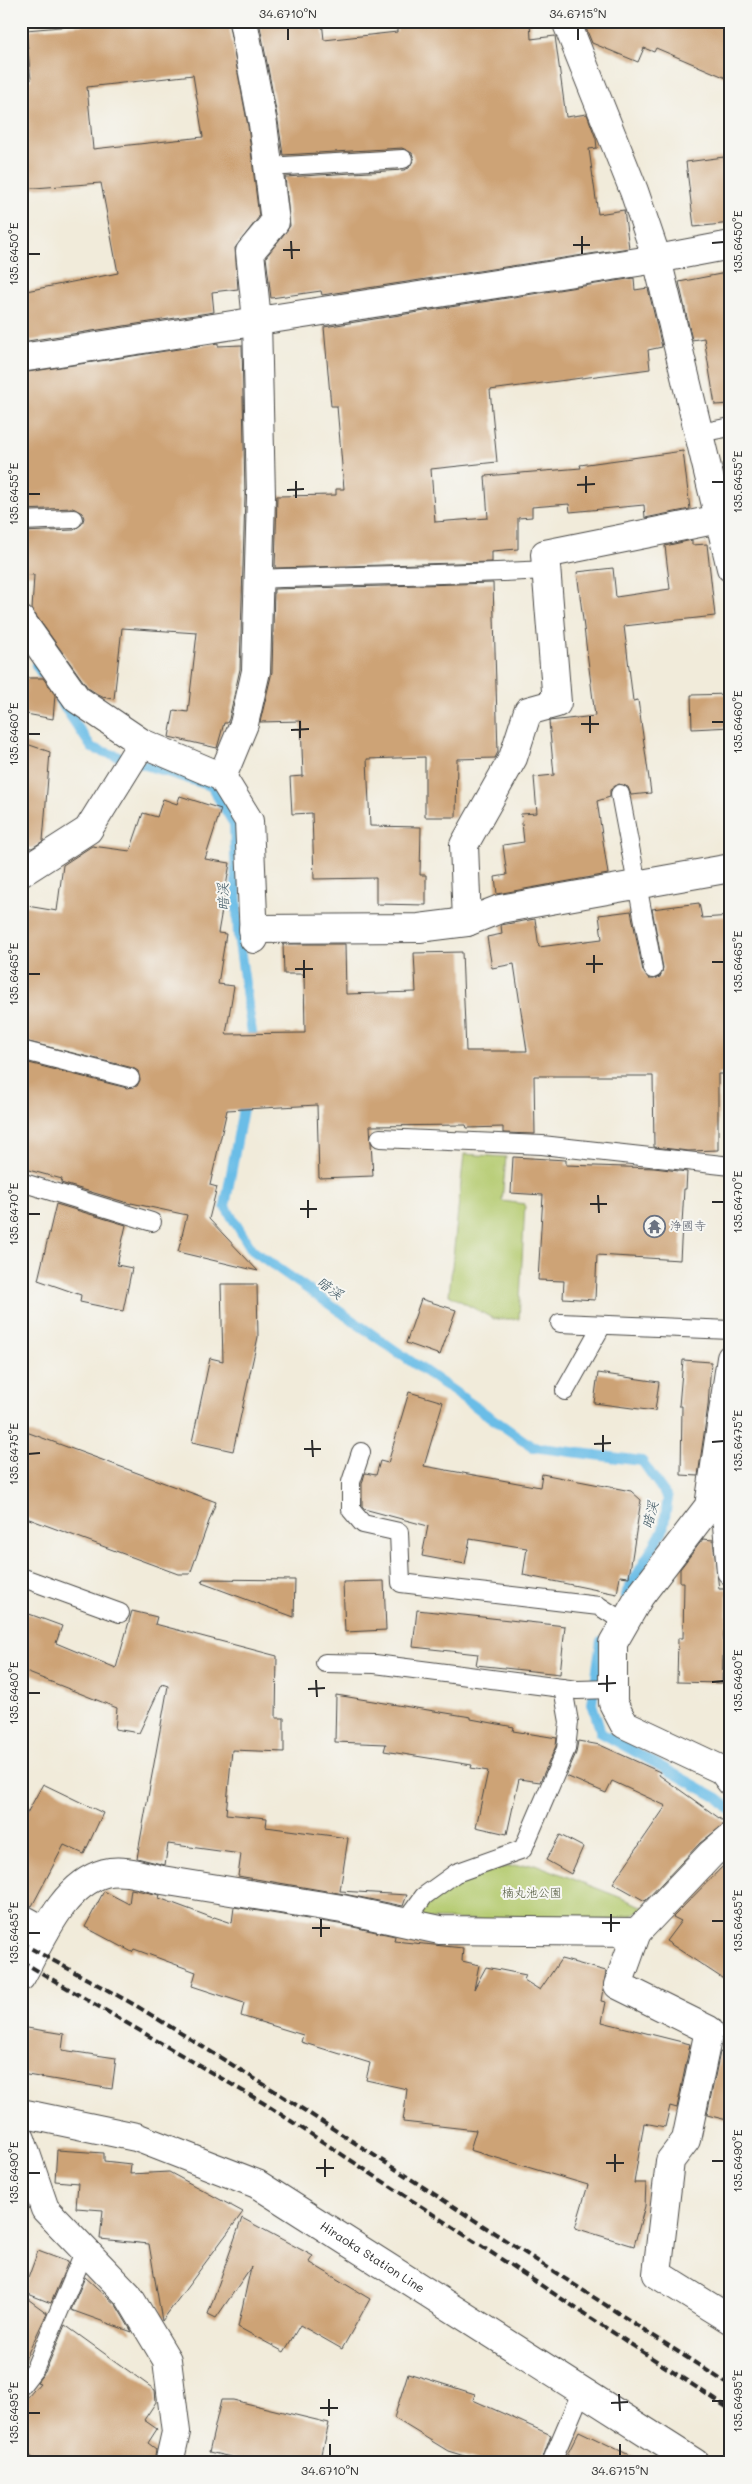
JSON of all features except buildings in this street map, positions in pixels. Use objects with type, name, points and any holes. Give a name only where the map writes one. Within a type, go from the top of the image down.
[{"type":"street","points":[[222,777],[244,724],[256,671],[261,496],[257,320],[250,252],[275,222],[263,124],[243,21]]},
{"type":"street","points":[[566,21],[634,191],[658,259],[699,433],[725,518],[731,568]]},
{"type":"street","points":[[21,358],[658,259],[731,245]]},
{"type":"street","points":[[467,922],[464,845],[514,758],[528,712],[557,703],[545,554],[725,518]]},
{"type":"street","points":[[21,620],[77,699],[142,744],[222,777],[249,821],[253,934],[419,928],[467,922],[500,909],[731,868]]},
{"type":"street","points":[[21,873],[88,830],[142,744]]},
{"type":"street","points":[[731,1358],[722,1511],[731,1571]]},
{"type":"street","points":[[722,1511],[640,1596],[622,1620],[612,1643],[606,1689],[624,1724],[728,1770]]},
{"type":"street","points":[[729,1839],[711,1854],[637,1932],[618,1985],[709,2030],[686,2140],[670,2161],[657,2274],[731,2320]]},
{"type":"street","points":[[21,1977],[44,1931],[79,1885],[106,1872],[135,1873],[162,1880],[342,1909],[440,1930],[637,1932]]},
{"type":"street","points":[[21,1918],[44,1931]]},
{"type":"street","name":"Hiraoka Station Line","points":[[21,2113],[136,2137],[257,2184],[695,2463]]},
{"type":"street","points":[[21,2138],[45,2209],[128,2295],[167,2360],[176,2432],[168,2463]]},
{"type":"lane","points":[[268,167],[403,159]]},
{"type":"lane","points":[[699,433],[731,427]]},
{"type":"lane","points":[[21,521],[73,519]]},
{"type":"lane","points":[[258,578],[396,574],[437,575],[546,570]]},
{"type":"lane","points":[[620,794],[653,969]]},
{"type":"lane","points":[[21,1050],[130,1078]]},
{"type":"lane","points":[[380,1138],[542,1145],[731,1166]]},
{"type":"lane","points":[[21,1182],[152,1222]]},
{"type":"lane","points":[[560,1322],[731,1330]]},
{"type":"lane","points":[[565,1392],[602,1325]]},
{"type":"lane","points":[[361,1452],[351,1482],[351,1510],[363,1524],[399,1532],[401,1583],[598,1606],[622,1620]]},
{"type":"lane","points":[[21,1577],[120,1613]]},
{"type":"lane","points":[[326,1663],[376,1664],[570,1689],[606,1689]]},
{"type":"lane","points":[[406,1922],[424,1896],[456,1873],[523,1849],[566,1749],[570,1689]]},
{"type":"lane","points":[[21,2386],[35,2368],[85,2250]]},
{"type":"lane","points":[[551,2463],[582,2390]]},
{"type":"green space","points":[[464,1154],[506,1157],[502,1201],[525,1204],[519,1319],[494,1319],[449,1295]]},
{"type":"green space","name":"楠丸池公園","points":[[535,1864],[647,1908],[620,1922],[418,1919],[418,1913],[444,1890],[488,1869]]},
{"type":"waterway","name":"暗渓","points":[[36,665],[92,748],[211,786],[234,824],[238,935],[254,1047]]},
{"type":"waterway","name":"暗渓","points":[[245,1098],[225,1206],[252,1250],[533,1447],[642,1461],[668,1498],[663,1530],[625,1595]]},
{"type":"waterway","name":"暗渓","points":[[601,1641],[592,1704],[601,1733],[718,1798],[731,1811]]},
{"type":"railway","points":[[21,1943],[135,2005],[273,2090],[731,2386]]},
{"type":"railway","points":[[21,1961],[265,2104],[731,2410]]},
{"type":"place","name":"浄國寺","points":[[654,1226]]}]
